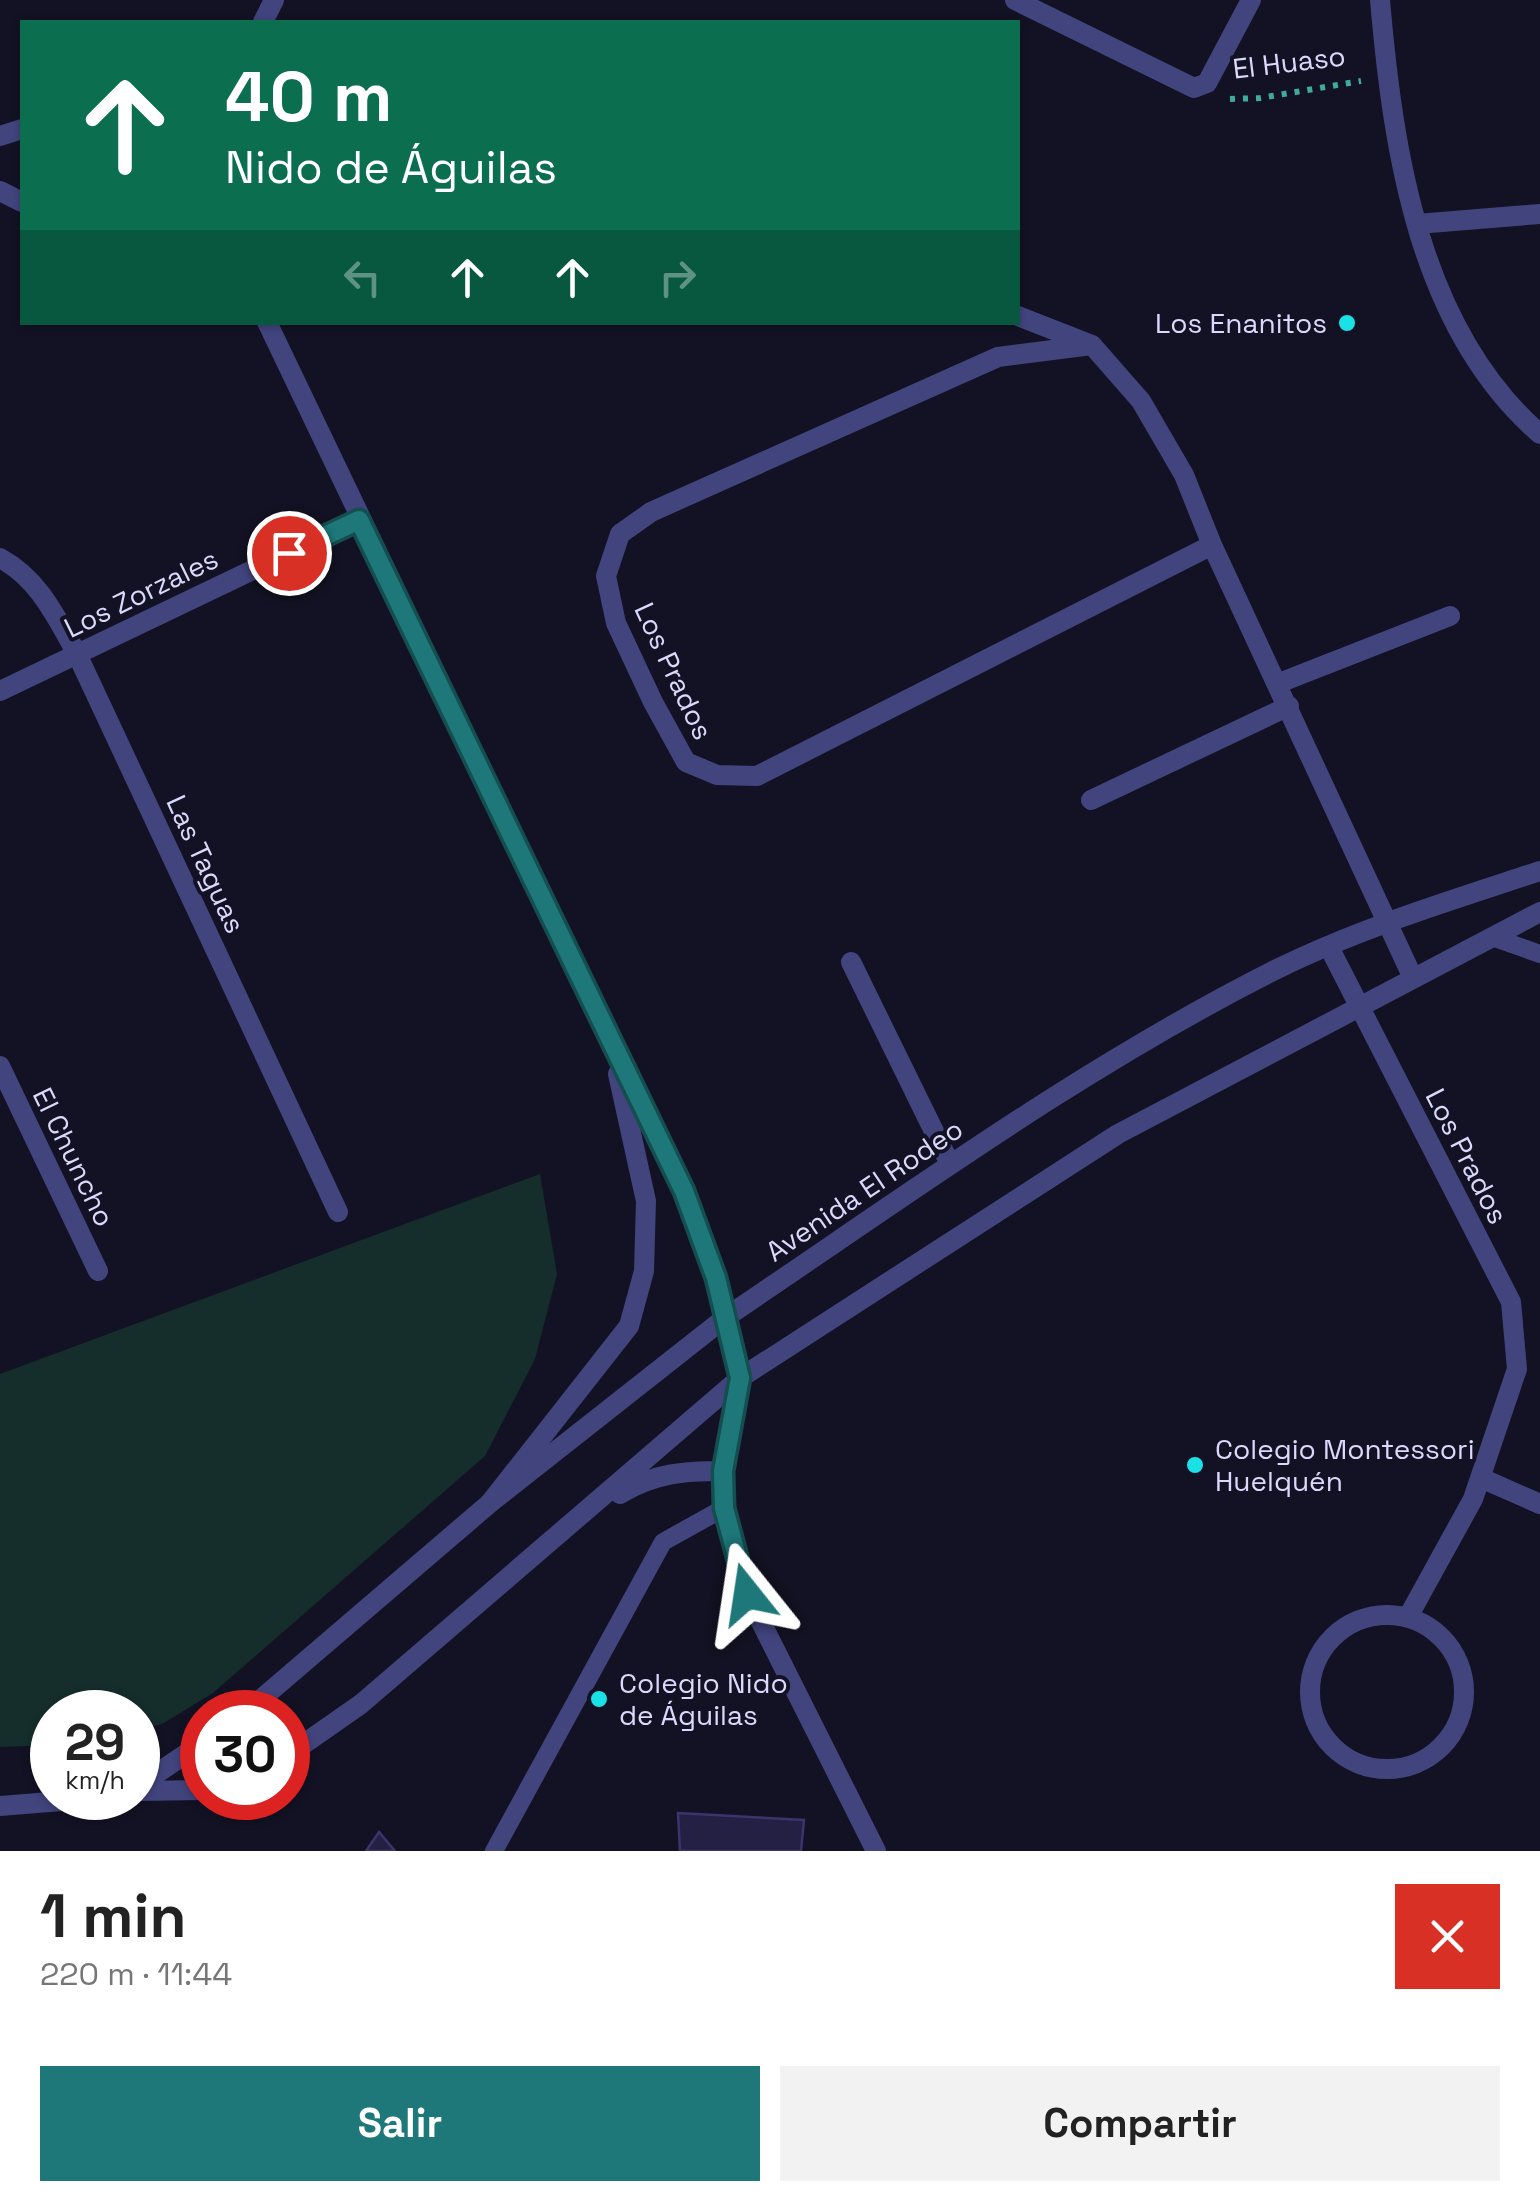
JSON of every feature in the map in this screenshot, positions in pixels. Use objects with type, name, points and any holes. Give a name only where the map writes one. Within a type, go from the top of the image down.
[{"type":"street","name":"El Huaso","points":[[1015,0],[1186,86],[1201,88],[1211,77],[1251,0]]},
{"type":"street","points":[[1380,0],[1386,78],[1399,155],[1417,224],[1452,314],[1475,357],[1494,388],[1540,434]]},
{"type":"street","points":[[1417,224],[1540,214]]},
{"type":"street","points":[[1020,317],[1092,346],[1141,401],[1184,475],[1212,545],[1413,978]]},
{"type":"street","points":[[264,325],[702,1234],[740,1378],[723,1471],[724,1508],[747,1594],[876,1851]]},
{"type":"street","name":"Los Prados","points":[[1092,346],[998,358],[651,512],[620,534],[606,576],[616,622],[686,762],[717,775],[757,776],[1212,545]]},
{"type":"street","name":"Los Zorzales","points":[[0,691],[359,520]]},
{"type":"street","name":"Las Taguas","points":[[0,558],[40,589],[77,654],[338,1212]]},
{"type":"street","points":[[1279,683],[1450,616]]},
{"type":"street","points":[[1091,800],[1289,706]]},
{"type":"street","name":"Avenida El Rodeo","points":[[274,1690],[366,1606],[726,1317],[950,1164],[1094,1071],[1278,968],[1387,924],[1540,872]]},
{"type":"street","points":[[310,1741],[362,1704],[740,1378],[1118,1134],[1540,912]]},
{"type":"street","name":"Los Prados","points":[[1328,947],[1511,1302],[1517,1368],[1481,1478],[1473,1500],[1408,1616]]},
{"type":"street","points":[[851,962],[950,1164]]},
{"type":"street","points":[[490,1504],[629,1326],[644,1271],[646,1202],[610,1038]]},
{"type":"street","name":"El Chuncho","points":[[0,1066],[98,1271]]},
{"type":"street","points":[[567,1526],[643,1480],[676,1471],[723,1471]]},
{"type":"street","points":[[1481,1478],[1540,1504]]},
{"type":"street","points":[[1382,1614],[1408,1616],[1431,1627],[1455,1655],[1465,1691],[1461,1715],[1450,1737],[1432,1755],[1385,1770],[1361,1765],[1338,1752],[1320,1732],[1311,1708],[1310,1681],[1314,1668],[1334,1635],[1356,1620],[1382,1614]]},
{"type":"street","points":[[0,1806],[30,1804]]},
{"type":"lane","points":[[1492,937],[1540,954]]},
{"type":"lane","points":[[494,1851],[663,1542],[724,1508]]},
{"type":"path","name":"El Huaso","points":[[1201,88],[1220,98],[1260,98],[1386,78]]},
{"type":"green space","points":[[540,1174],[557,1274],[535,1359],[485,1456],[216,1690],[180,1690],[180,1713],[162,1724],[160,1690],[30,1690],[30,1746],[0,1747],[0,1374]]},
{"type":"building","points":[[678,1813],[804,1820],[801,1851],[680,1851]]},
{"type":"building","points":[[379,1832],[395,1851],[366,1851]]},
{"type":"place","name":"Los Enanitos","points":[[1347,323]]},
{"type":"place","name":"Colegio Montessori Huelquén","points":[[1195,1465]]},
{"type":"place","name":"Colegio Nido de Águilas","points":[[599,1699]]},
{"type":"route","points":[[289,553],[359,520],[684,1191],[716,1278],[740,1378],[723,1471],[724,1508],[747,1594]]}]
